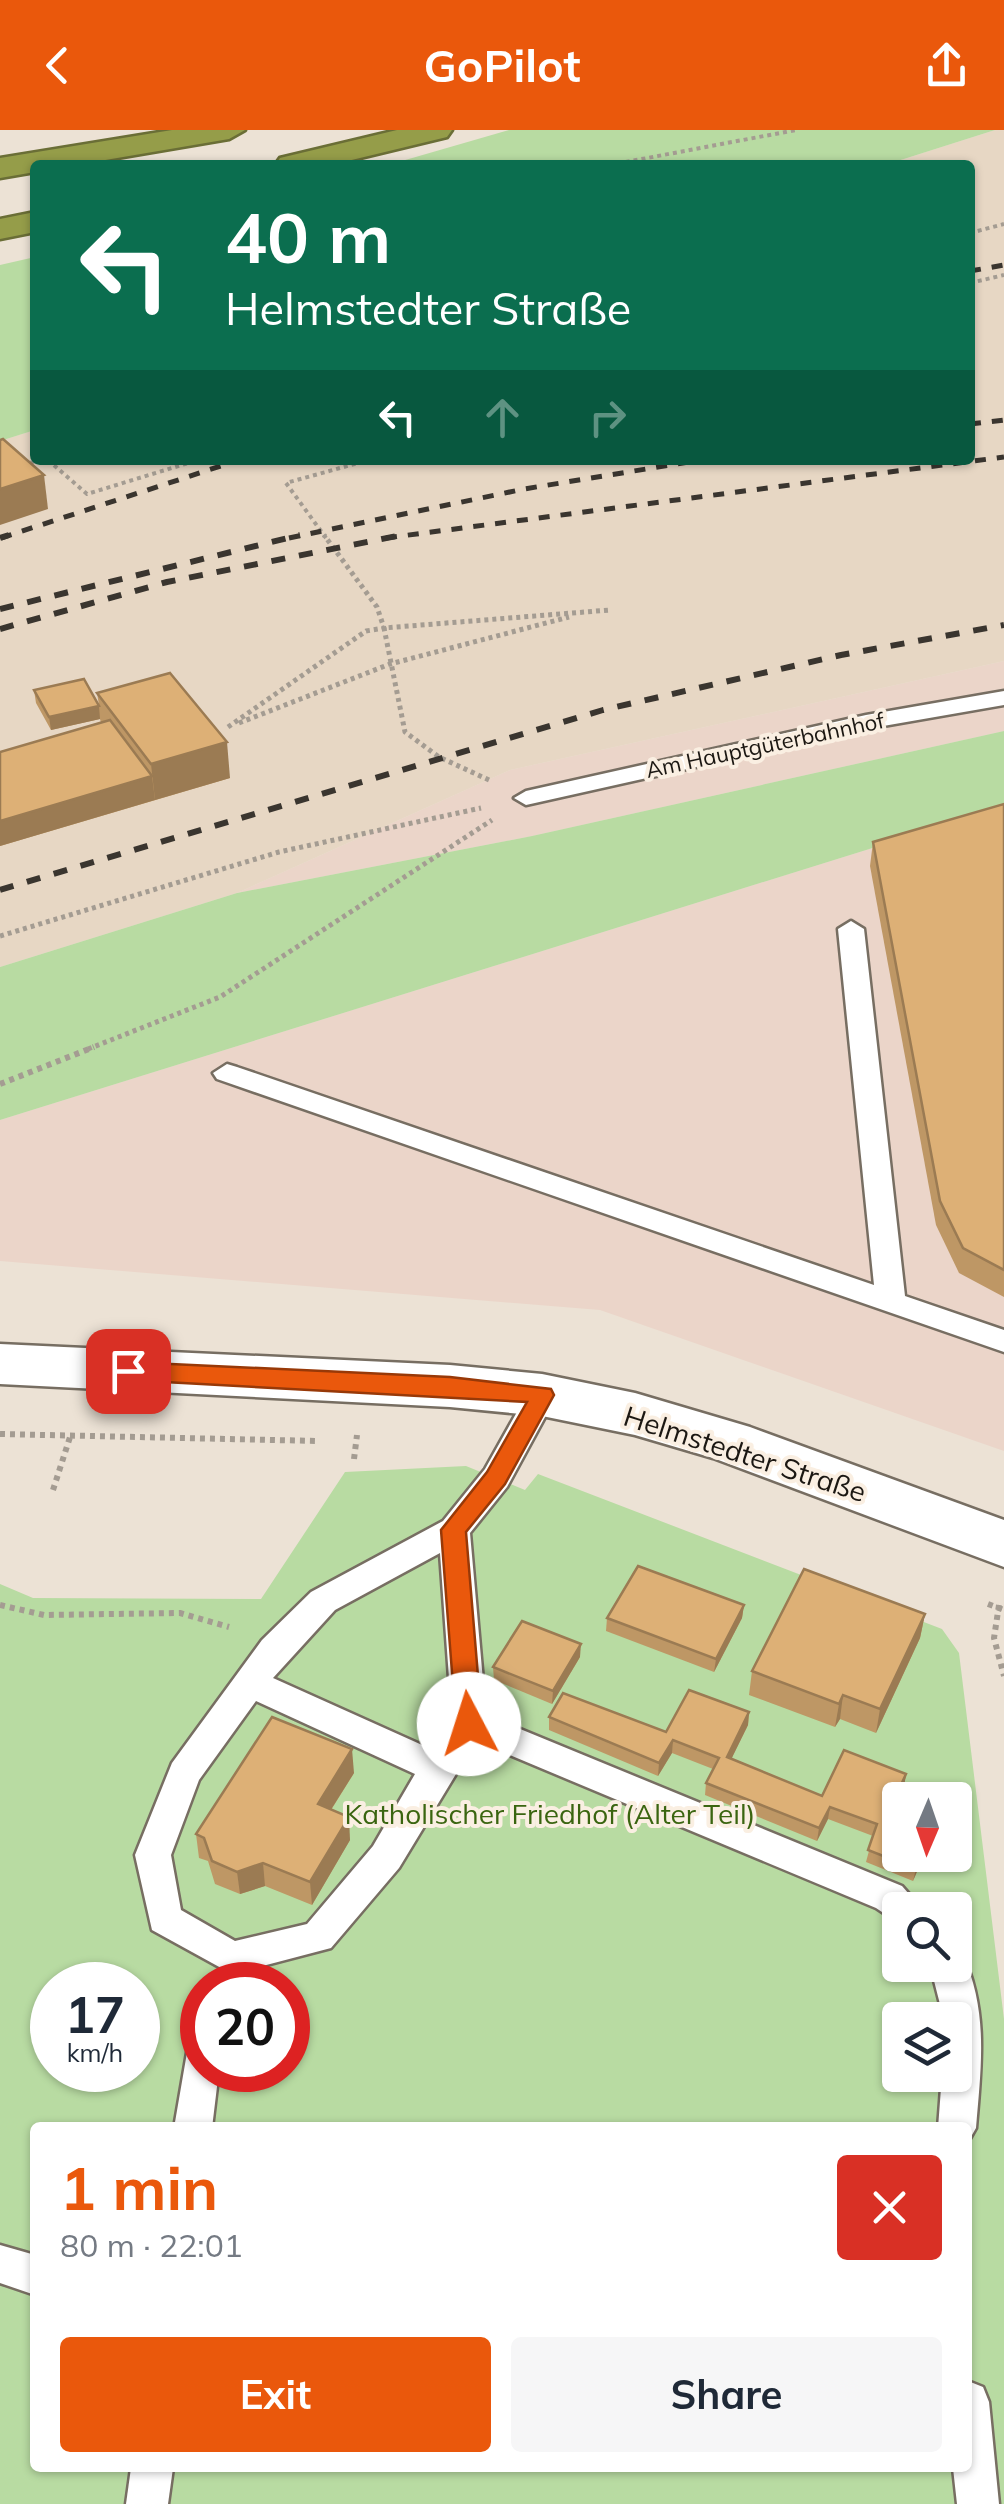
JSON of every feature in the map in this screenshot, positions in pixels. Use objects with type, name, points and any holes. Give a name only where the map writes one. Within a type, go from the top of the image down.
[{"type":"highway","points":[[0,140],[64,130]]},
{"type":"highway","points":[[48,160],[230,130]]},
{"type":"highway","points":[[312,160],[436,130]]},
{"type":"highway","points":[[0,168],[30,163]]},
{"type":"highway","points":[[0,229],[30,223]]},
{"type":"main road","name":"Helmstedter Straße","points":[[0,1364],[450,1386],[542,1395],[634,1414],[730,1442],[1004,1544]]},
{"type":"lane","name":"Am Hauptgüterbahnhof","points":[[526,798],[866,722],[1004,698]]},
{"type":"lane","points":[[850,929],[891,1303]]},
{"type":"lane","points":[[227,1073],[1004,1341]]},
{"type":"lane","points":[[214,1962],[164,1919],[152,1855],[184,1773],[274,1650],[324,1601],[454,1530],[496,1478],[542,1395]]},
{"type":"lane","points":[[252,1962],[318,1937],[386,1857],[436,1768],[469,1724],[454,1530]]},
{"type":"lane","points":[[251,1683],[436,1768]]},
{"type":"lane","points":[[469,1724],[882,1895]]},
{"type":"lane","points":[[957,2122],[962,2059],[958,1982]]},
{"type":"lane","points":[[195,2122],[198,2092]]},
{"type":"lane","points":[[0,2264],[30,2273]]},
{"type":"lane","points":[[972,2443],[978,2504]]},
{"type":"lane","points":[[148,2504],[152,2472]]},
{"type":"path","points":[[637,160],[796,130]]},
{"type":"path","points":[[975,232],[1004,224]]},
{"type":"path","points":[[975,282],[1004,275]]},
{"type":"path","points":[[22,465],[30,463]]},
{"type":"path","points":[[54,465],[87,494],[182,465]]},
{"type":"path","points":[[352,465],[286,483],[377,608],[404,732],[438,757],[526,798]]},
{"type":"path","points":[[610,610],[535,622],[390,664],[228,727],[366,631],[384,628],[610,610]]},
{"type":"path","points":[[0,936],[280,852],[526,798]]},
{"type":"path","points":[[0,1084],[220,996],[526,798]]},
{"type":"path","points":[[53,1490],[73,1425]]},
{"type":"path","points":[[0,1605],[44,1615],[180,1613],[231,1628],[274,1650]]},
{"type":"path","points":[[1001,1609],[994,1638],[1004,1676]]},
{"type":"shaded area","points":[[1004,130],[1004,661],[510,770],[237,893],[0,967],[0,441],[30,432],[30,465],[975,465],[975,160],[901,160]]},
{"type":"shaded area","points":[[1004,661],[1004,731],[532,836],[237,893],[510,770]]},
{"type":"shaded area","points":[[1004,807],[1004,1451],[600,1310],[0,1261],[0,1120]]},
{"type":"green space","points":[[509,130],[995,130],[901,160],[405,160]]},
{"type":"green space","points":[[30,258],[30,432],[0,441],[0,265]]},
{"type":"green space","points":[[1004,731],[1004,807],[0,1120],[0,967],[237,893],[532,836]]},
{"type":"green space","name":"Katholischer Friedhof (Alter Teil)","points":[[466,1466],[525,1490],[538,1474],[942,1629],[959,1653],[1004,2019],[1004,2504],[0,2504],[0,1584],[33,1598],[261,1599],[345,1472]]},
{"type":"building","points":[[3,439],[44,475],[0,489]]},
{"type":"building","points":[[170,673],[227,742],[151,764],[97,693]]},
{"type":"building","points":[[84,679],[99,706],[49,717],[34,690]]},
{"type":"building","points":[[110,720],[152,776],[0,821],[0,752]]},
{"type":"building","points":[[1004,804],[1004,1270],[963,1248],[940,1201],[873,842]]},
{"type":"building","points":[[638,1566],[744,1605],[716,1659],[607,1618]]},
{"type":"building","points":[[804,1569],[925,1614],[880,1709],[843,1695],[839,1704],[752,1671]]},
{"type":"building","points":[[522,1621],[581,1644],[553,1691],[493,1667]]},
{"type":"building","points":[[689,1690],[749,1712],[727,1757],[822,1796],[844,1750],[906,1774],[902,1782],[882,1782],[882,1856],[868,1850],[877,1824],[830,1807],[819,1828],[706,1783],[719,1758],[673,1740],[659,1763],[549,1717],[563,1693],[666,1732]]},
{"type":"building","points":[[272,1717],[352,1749],[318,1804],[349,1817],[310,1882],[263,1863],[237,1872],[212,1861],[204,1838],[196,1834]]},
{"type":"railway","points":[[975,270],[1004,265]]},
{"type":"railway","points":[[975,423],[1004,420]]},
{"type":"railway","points":[[975,461],[1004,457]]},
{"type":"railway","points":[[1,538],[224,465]]},
{"type":"railway","points":[[289,538],[524,489],[670,465]]},
{"type":"railway","points":[[389,538],[943,465]]},
{"type":"railway","points":[[0,538],[9,535]]},
{"type":"railway","points":[[0,609],[300,535]]},
{"type":"railway","points":[[389,538],[402,535]]},
{"type":"railway","points":[[0,629],[167,582],[389,538]]},
{"type":"railway","points":[[0,890],[603,710],[841,655],[1004,625]]},
{"type":"route","points":[[128,1371],[450,1386],[542,1395],[496,1478],[454,1530],[469,1724]]}]
